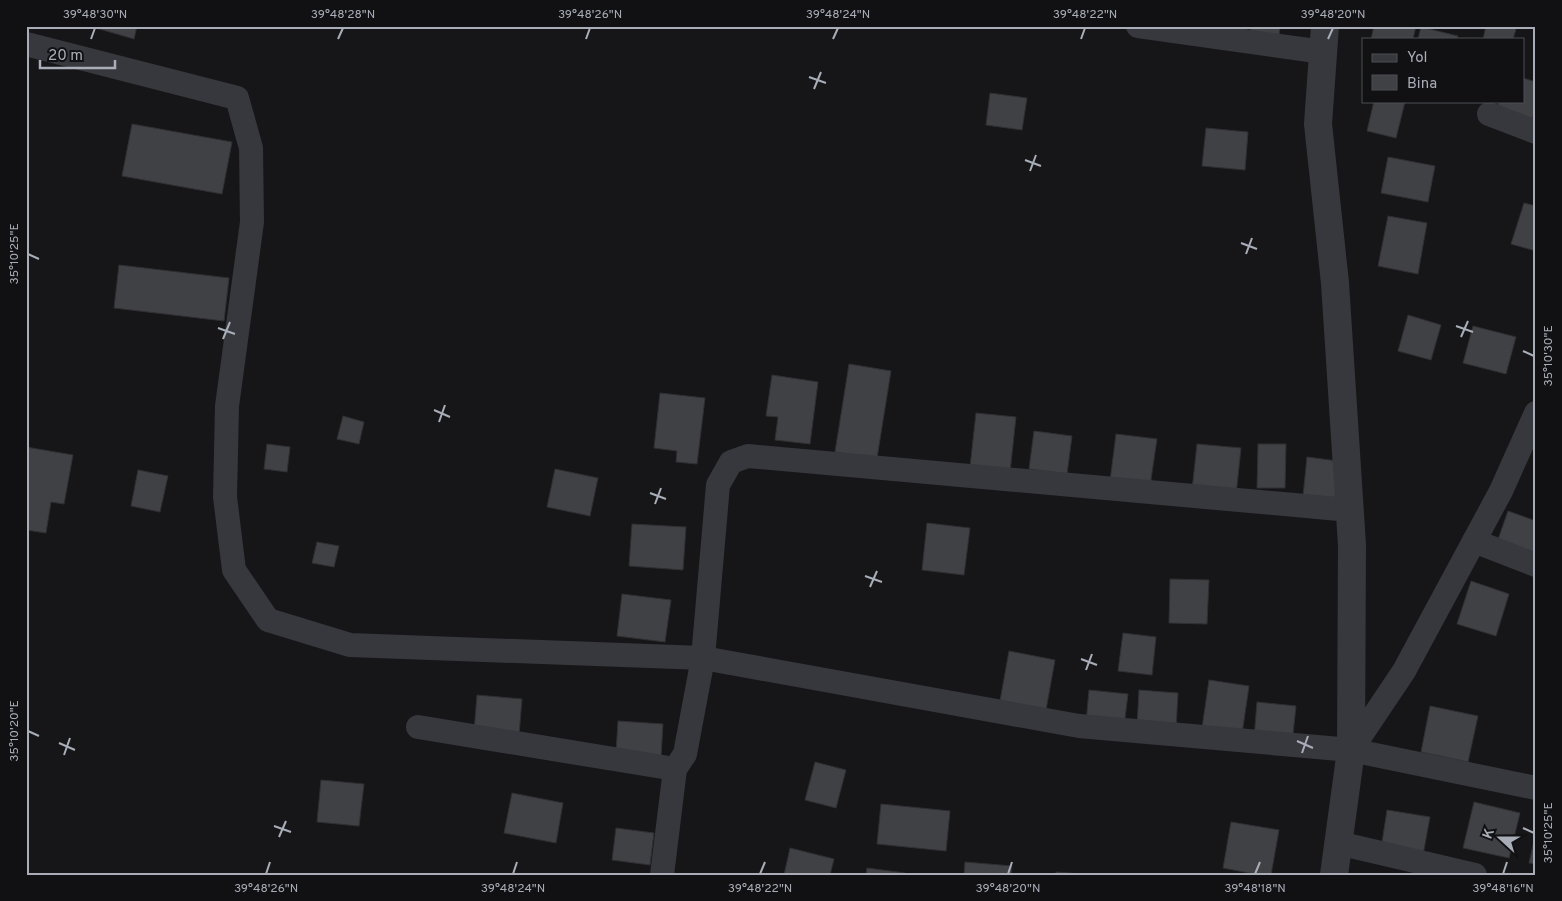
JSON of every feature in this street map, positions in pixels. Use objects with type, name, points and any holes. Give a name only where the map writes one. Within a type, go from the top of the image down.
[{"type":"street","points":[[1138,26],[1324,39],[1318,124],[1334,283],[1352,545],[1351,750],[1334,875]]},
{"type":"street","points":[[26,44],[237,98],[251,148],[252,222],[227,406],[225,497],[234,570],[268,620],[350,645],[703,658],[1079,726],[1351,750],[1536,788]]},
{"type":"street","points":[[1489,114],[1536,132]]},
{"type":"street","points":[[1351,750],[1404,671],[1501,491],[1536,413]]},
{"type":"street","points":[[662,875],[675,769],[685,754],[703,658],[718,485],[730,462],[748,456],[1350,510]]},
{"type":"street","points":[[1474,542],[1536,565]]},
{"type":"street","points":[[418,727],[675,769]]},
{"type":"street","points":[[1338,843],[1475,875]]},
{"type":"building","points":[[89,26],[137,26],[134,39]]},
{"type":"building","points":[[1251,26],[1280,26],[1278,44],[1250,40]]},
{"type":"building","points":[[1374,26],[1416,26],[1413,38],[1371,38]]},
{"type":"building","points":[[1486,26],[1517,26],[1513,38],[1483,38]]},
{"type":"building","points":[[1421,27],[1458,36],[1457,38],[1418,38]]},
{"type":"building","points":[[1524,78],[1536,82],[1536,106],[1532,120],[1497,110],[1499,102],[1524,102]]},
{"type":"building","points":[[990,93],[1027,98],[1022,130],[986,125]]},
{"type":"building","points":[[1374,102],[1405,102],[1396,138],[1367,131]]},
{"type":"building","points":[[132,124],[232,142],[222,194],[122,176]]},
{"type":"building","points":[[1206,128],[1248,132],[1245,170],[1202,166]]},
{"type":"building","points":[[1388,157],[1435,166],[1428,202],[1381,193]]},
{"type":"building","points":[[1524,203],[1536,206],[1536,251],[1511,244]]},
{"type":"building","points":[[1388,216],[1427,223],[1418,274],[1378,266]]},
{"type":"building","points":[[119,265],[229,278],[224,321],[114,308]]},
{"type":"building","points":[[1408,315],[1441,325],[1431,360],[1398,351]]},
{"type":"building","points":[[1473,326],[1516,337],[1506,374],[1463,363]]},
{"type":"building","points":[[849,364],[891,371],[877,458],[835,452]]},
{"type":"building","points":[[772,375],[818,382],[810,444],[775,440],[778,417],[766,416]]},
{"type":"building","points":[[660,393],[705,398],[697,464],[676,462],[677,451],[654,448]]},
{"type":"building","points":[[976,413],[1016,417],[1010,472],[970,467]]},
{"type":"building","points":[[343,416],[364,422],[359,444],[337,439]]},
{"type":"building","points":[[1034,431],[1072,436],[1067,474],[1029,469]]},
{"type":"building","points":[[1116,434],[1157,439],[1150,486],[1110,481]]},
{"type":"building","points":[[267,444],[290,447],[287,472],[264,469]]},
{"type":"building","points":[[1197,444],[1241,448],[1236,495],[1192,490]]},
{"type":"building","points":[[1258,444],[1286,444],[1285,488],[1257,488]]},
{"type":"building","points":[[26,447],[73,455],[64,504],[51,502],[46,533],[26,530]]},
{"type":"building","points":[[1307,457],[1345,462],[1340,500],[1303,496]]},
{"type":"building","points":[[555,469],[598,478],[590,516],[547,507]]},
{"type":"building","points":[[138,470],[168,476],[160,512],[131,506]]},
{"type":"building","points":[[1508,511],[1536,521],[1536,558],[1495,548]]},
{"type":"building","points":[[927,523],[970,528],[964,575],[922,570]]},
{"type":"building","points":[[632,524],[686,527],[683,570],[629,566]]},
{"type":"building","points":[[317,542],[339,546],[334,567],[312,563]]},
{"type":"building","points":[[1170,579],[1209,580],[1207,624],[1169,623]]},
{"type":"building","points":[[1471,581],[1509,594],[1496,636],[1457,624]]},
{"type":"building","points":[[622,594],[671,600],[665,642],[617,636]]},
{"type":"building","points":[[1123,633],[1156,637],[1152,675],[1118,671]]},
{"type":"building","points":[[1009,651],[1055,660],[1046,710],[1000,701]]},
{"type":"building","points":[[1209,680],[1249,686],[1242,734],[1202,728]]},
{"type":"building","points":[[1089,690],[1128,694],[1124,726],[1086,723]]},
{"type":"building","points":[[1139,690],[1178,693],[1176,729],[1137,727]]},
{"type":"building","points":[[477,695],[522,699],[519,735],[474,732]]},
{"type":"building","points":[[1257,702],[1296,706],[1292,743],[1254,739]]},
{"type":"building","points":[[1430,706],[1478,716],[1468,762],[1421,752]]},
{"type":"building","points":[[618,721],[663,724],[661,757],[616,753]]},
{"type":"building","points":[[815,762],[846,770],[836,808],[805,800]]},
{"type":"building","points":[[321,780],[364,784],[359,826],[317,822]]},
{"type":"building","points":[[512,793],[563,803],[556,843],[504,833]]},
{"type":"building","points":[[1474,802],[1520,813],[1509,858],[1463,848]]},
{"type":"building","points":[[881,804],[950,811],[946,851],[877,844]]},
{"type":"building","points":[[1387,810],[1430,817],[1423,855],[1381,849]]},
{"type":"building","points":[[1231,822],[1279,830],[1271,875],[1260,875],[1223,868]]},
{"type":"building","points":[[616,828],[654,833],[650,865],[612,860]]},
{"type":"building","points":[[1536,832],[1536,864],[1529,863]]},
{"type":"building","points":[[790,848],[834,859],[830,875],[784,875]]},
{"type":"building","points":[[965,862],[1012,866],[1011,875],[964,875]]},
{"type":"building","points":[[867,868],[905,873],[905,875],[866,875]]},
{"type":"building","points":[[1056,872],[1095,875],[1056,875]]}]
